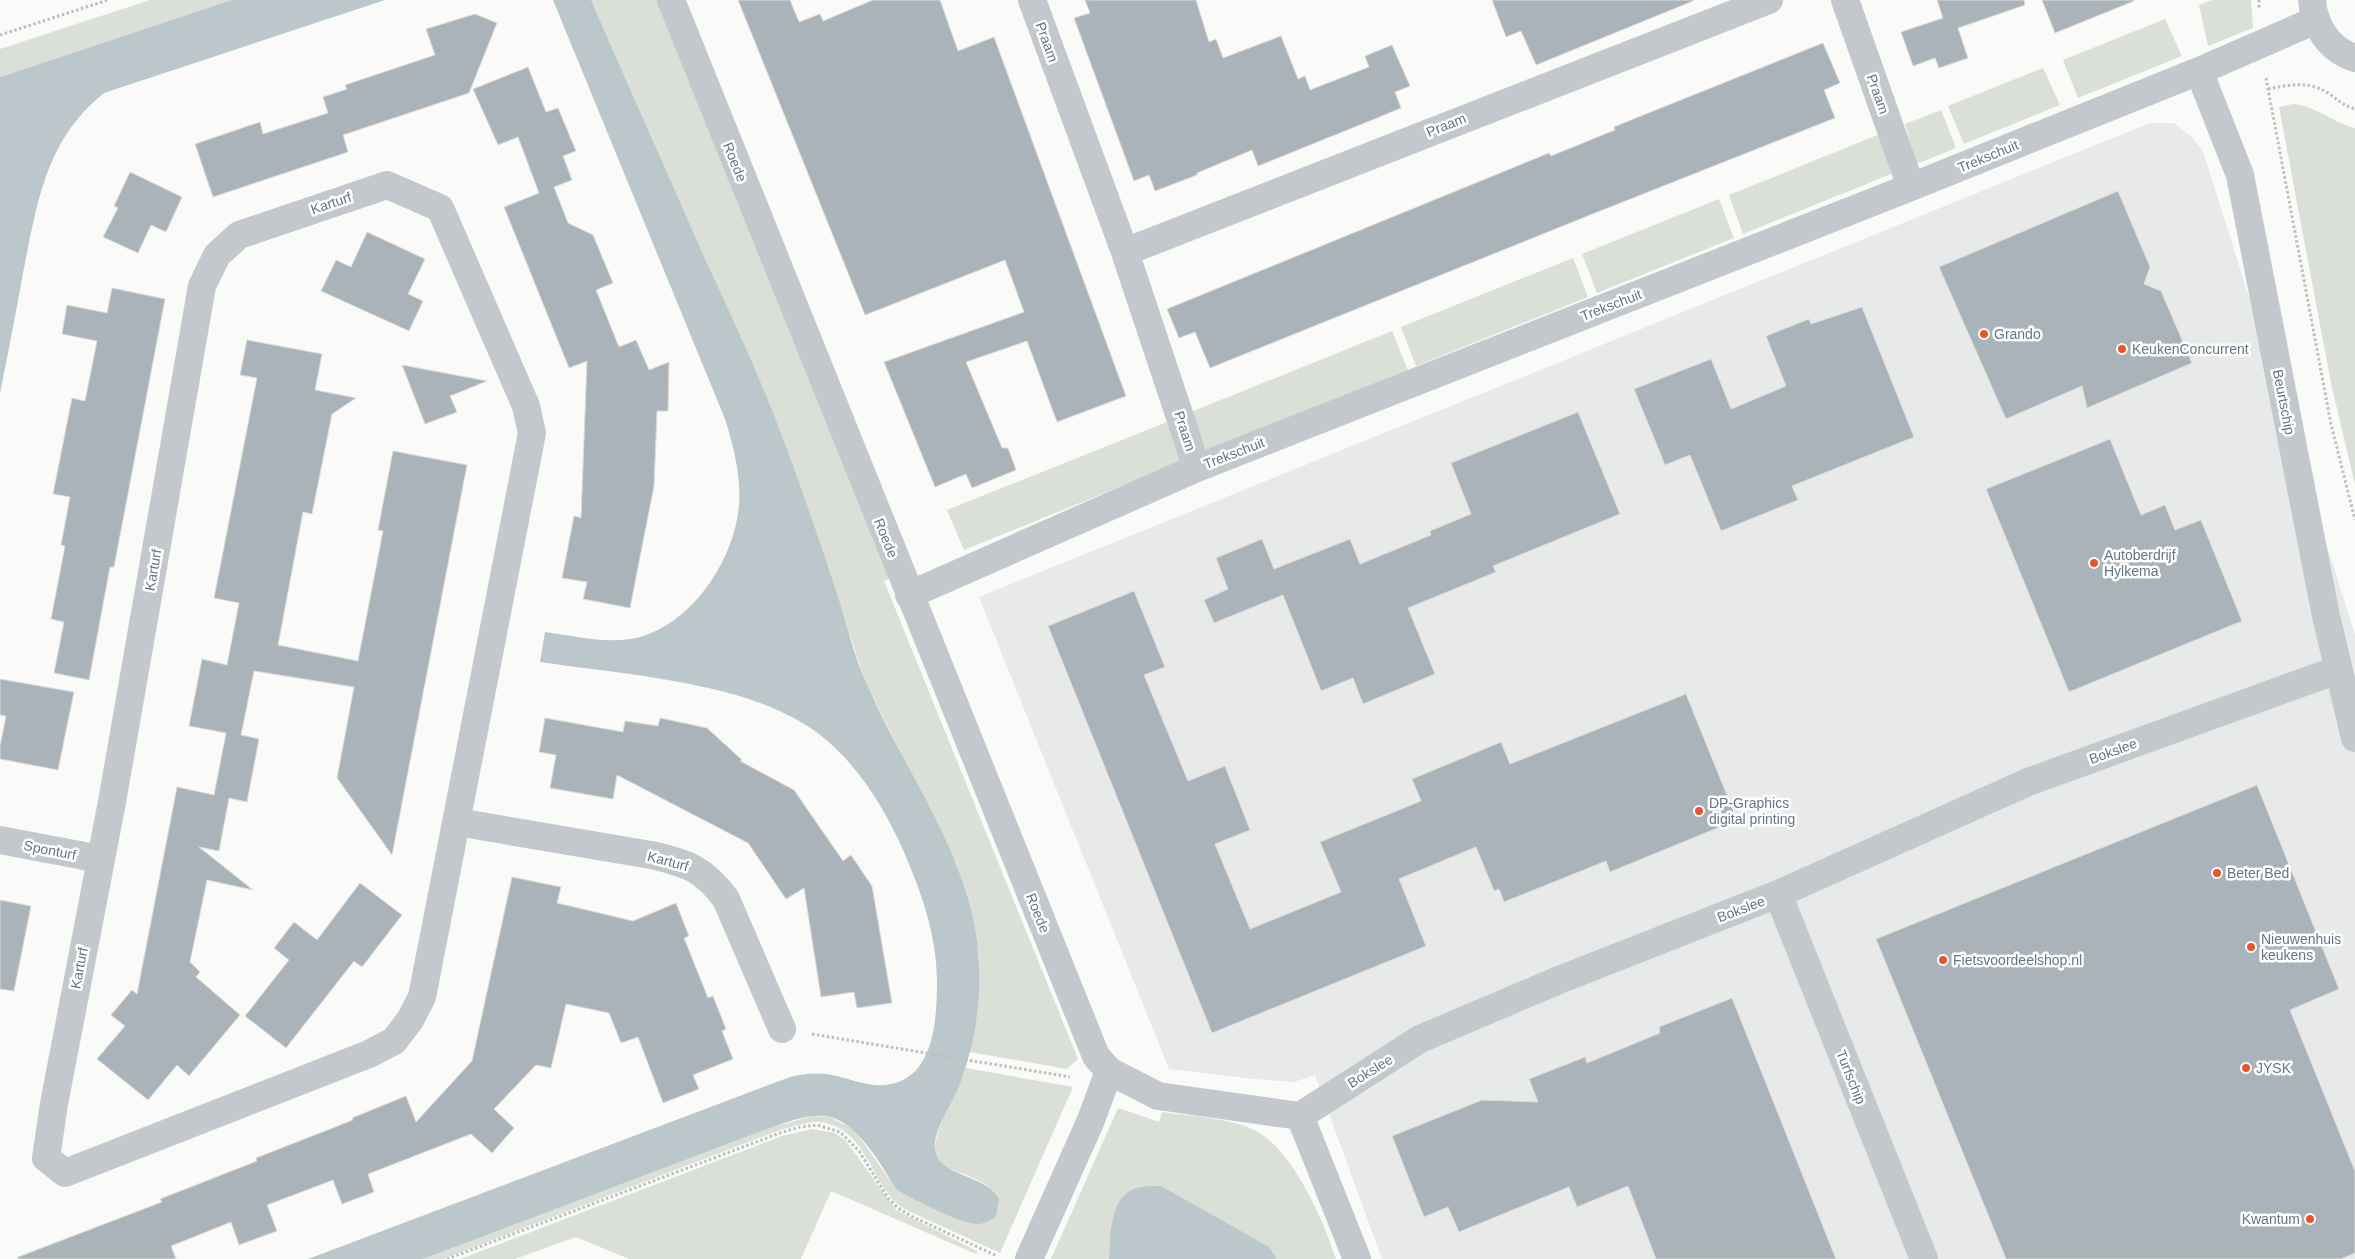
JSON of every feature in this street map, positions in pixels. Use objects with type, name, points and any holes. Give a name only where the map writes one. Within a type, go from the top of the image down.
[{"type":"street","name":"Roede","points":[[671,0],[1096,1056],[1109,1071],[1158,1096],[1300,1116]]},
{"type":"street","name":"Praam","points":[[1032,0],[1125,252],[1197,468]]},
{"type":"street","name":"Praam","points":[[1125,252],[1769,0]]},
{"type":"street","name":"Praam","points":[[1845,0],[1912,187]]},
{"type":"street","name":"Trekschuit","points":[[909,595],[1197,468],[1912,187],[2199,71],[2314,10]]},
{"type":"street","points":[[2314,10],[2330,43],[2355,58]]},
{"type":"street","name":"Beurtschip","points":[[2199,71],[2240,176],[2337,670],[2355,738]]},
{"type":"street","name":"Karturf","points":[[387,184],[440,208],[526,406],[532,433],[463,778],[457,822],[422,997],[410,1020],[394,1041],[369,1054],[65,1172],[46,1158],[56,1094],[112,802],[202,286],[217,255],[239,235],[387,184]]},
{"type":"street","name":"Bokslee","points":[[1300,1116],[1420,1040],[1559,980],[1778,894],[2028,782],[2337,670]]},
{"type":"street","name":"Karturf","points":[[457,822],[651,855],[680,861],[697,869],[713,881],[726,899],[782,1029]]},
{"type":"street","name":"Sponturf","points":[[0,840],[100,859]]},
{"type":"street","name":"Turfschip","points":[[1778,894],[1924,1259]]},
{"type":"street","points":[[1029,1259],[1091,1120],[1109,1071]]},
{"type":"street","points":[[1300,1116],[1357,1259]]},
{"type":"path","points":[[0,35],[108,0]]},
{"type":"path","points":[[2265,73],[2331,424],[2355,520]]},
{"type":"path","points":[[2267,89],[2294,83],[2318,87],[2343,104],[2355,109]]},
{"type":"path","points":[[782,1029],[1057,1076],[1101,1076],[1109,1071]]},
{"type":"path","points":[[447,1259],[780,1133],[800,1127],[817,1125],[833,1129],[847,1136],[898,1208],[913,1217],[1005,1259]]},
{"type":"shaded area","points":[[150,0],[232,0],[0,77],[0,49]]},
{"type":"shaded area","points":[[232,0],[385,0],[104,93],[84,111],[68,131],[56,152],[39,198],[0,393],[0,77]]},
{"type":"shaded area","points":[[553,0],[591,0],[770,404],[817,534],[862,672],[878,709],[947,842],[968,898],[974,921],[979,969],[977,1017],[967,1064],[939,1129],[935,1147],[940,1162],[993,1190],[999,1198],[996,1216],[985,1223],[971,1223],[952,1217],[896,1189],[860,1137],[841,1121],[830,1117],[815,1116],[799,1118],[770,1128],[423,1259],[308,1259],[790,1077],[808,1074],[831,1075],[878,1085],[886,1085],[903,1080],[914,1073],[922,1063],[928,1051],[935,1023],[937,983],[934,949],[927,916],[917,884],[895,833],[874,796],[849,762],[834,747],[801,722],[773,708],[742,697],[675,681],[540,662],[545,632],[594,639],[631,639],[662,628],[679,616],[709,584],[721,565],[736,525],[739,505],[739,483],[736,462],[725,419]]},
{"type":"shaded area","points":[[591,0],[657,0],[890,578],[884,581],[1078,1059],[1067,1069],[970,1052],[978,997],[979,956],[968,898],[956,863],[865,681],[811,516],[777,422]]},
{"type":"shaded area","points":[[2212,0],[2251,0],[2253,28],[2208,46],[2199,5]]},
{"type":"shaded area","points":[[2165,19],[2182,56],[2078,98],[2063,60]]},
{"type":"shaded area","points":[[2043,68],[2060,105],[1964,144],[1948,106]]},
{"type":"shaded area","points":[[2293,104],[2310,108],[2355,128],[2355,485],[2331,383],[2279,107]]},
{"type":"shaded area","points":[[1941,110],[1956,148],[1919,163],[1916,161],[1905,124]]},
{"type":"shaded area","points":[[2150,123],[2174,123],[2192,137],[2203,151],[2355,635],[2355,1259],[1382,1259],[1315,1075],[1294,1082],[1169,1069],[979,597]]},
{"type":"shaded area","points":[[1880,134],[1891,174],[1743,234],[1729,195]]},
{"type":"shaded area","points":[[1719,199],[1734,238],[1597,293],[1582,254]]},
{"type":"shaded area","points":[[1573,258],[1588,297],[1416,366],[1401,327]]},
{"type":"shaded area","points":[[1392,331],[1408,370],[1207,451],[1191,412]]},
{"type":"shaded area","points":[[1167,422],[1181,462],[964,550],[947,510]]},
{"type":"shaded area","points":[[966,1068],[1073,1087],[1000,1253],[901,1206],[880,1182],[857,1143],[847,1133],[834,1126],[818,1122],[780,1130],[443,1259],[423,1259],[770,1128],[812,1116],[829,1117],[854,1129],[896,1189],[915,1199],[999,1198],[984,1183],[948,1168],[936,1156],[935,1148],[941,1126]]},
{"type":"shaded area","points":[[1118,1108],[1159,1122],[1162,1112],[1223,1120],[1256,1131],[1269,1140],[1294,1169],[1305,1188],[1324,1226],[1336,1259],[1277,1259],[1269,1247],[1113,1221],[1109,1259],[1051,1259]]},
{"type":"shaded area","points":[[812,1129],[835,1133],[846,1141],[896,1210],[977,1251],[976,1254],[831,1191],[801,1259],[629,1259],[576,1237],[515,1259],[460,1259],[782,1136]]},
{"type":"shaded area","points":[[1161,1186],[1269,1247],[1277,1259],[1109,1259],[1112,1222],[1118,1204],[1130,1191],[1137,1188]]},
{"type":"building","points":[[738,0],[790,0],[799,22],[820,14],[823,21],[873,0],[940,0],[958,51],[994,37],[1126,396],[1057,422],[1027,341],[966,362],[1002,448],[1008,448],[1016,470],[972,488],[966,474],[935,487],[884,362],[1024,312],[1005,260],[865,315]]},
{"type":"building","points":[[1085,0],[1196,0],[1209,42],[1216,39],[1223,58],[1281,36],[1298,79],[1305,76],[1310,90],[1369,67],[1365,56],[1392,45],[1410,86],[1395,92],[1401,108],[1372,120],[1258,166],[1252,150],[1197,173],[1197,175],[1155,191],[1149,175],[1134,181],[1074,18],[1090,13]]},
{"type":"building","points":[[1492,0],[1693,1],[1536,65],[1521,31],[1506,37]]},
{"type":"building","points":[[1937,0],[2024,0],[2025,5],[1958,28],[1968,58],[1939,68],[1935,58],[1913,66],[1901,32],[1943,18]]},
{"type":"building","points":[[2042,0],[2134,0],[2134,1],[2055,33]]},
{"type":"building","points":[[475,14],[497,23],[469,93],[343,135],[348,152],[213,197],[195,144],[260,122],[263,134],[328,113],[323,97],[347,89],[345,85],[435,55],[426,29]]},
{"type":"building","points":[[1823,43],[1840,83],[1824,90],[1835,118],[1210,368],[1195,332],[1179,338],[1167,309],[1549,153],[1551,156],[1615,130],[1614,127]]},
{"type":"building","points":[[528,67],[546,112],[558,108],[576,151],[563,156],[572,180],[554,187],[568,223],[593,235],[613,283],[596,290],[619,347],[636,340],[649,370],[669,362],[668,411],[657,411],[654,486],[630,608],[583,599],[587,582],[562,578],[574,516],[581,518],[587,361],[569,368],[504,207],[539,193],[518,137],[498,145],[473,89]]},
{"type":"building","points":[[130,172],[182,197],[166,232],[151,225],[138,253],[103,237],[118,208],[114,206]]},
{"type":"building","points":[[2118,191],[2150,267],[2144,284],[2161,291],[2192,363],[2087,408],[2082,386],[2006,419],[1939,267]]},
{"type":"building","points":[[367,232],[425,259],[408,294],[423,301],[409,331],[321,291],[336,260],[351,267]]},
{"type":"building","points":[[112,288],[165,299],[114,567],[110,567],[89,680],[54,673],[64,622],[51,619],[65,546],[61,545],[70,497],[53,494],[72,398],[85,401],[97,341],[62,334],[67,305],[107,313]]},
{"type":"building","points":[[1862,307],[1914,437],[1792,486],[1798,500],[1721,531],[1690,455],[1665,465],[1634,389],[1711,359],[1731,409],[1786,386],[1766,336],[1809,319],[1811,324]]},
{"type":"building","points":[[247,340],[322,354],[315,390],[356,398],[332,414],[312,514],[303,512],[278,645],[358,661],[383,531],[378,530],[393,451],[467,465],[392,855],[337,778],[354,687],[254,671],[241,735],[259,739],[247,802],[229,798],[219,851],[199,847],[253,890],[207,880],[190,962],[200,972],[196,977],[240,1015],[189,1076],[177,1065],[148,1100],[97,1059],[125,1026],[111,1015],[132,990],[137,994],[177,787],[214,795],[226,733],[189,726],[202,659],[227,665],[239,603],[214,598],[257,378],[240,375]]},
{"type":"building","points":[[402,365],[487,381],[450,396],[457,412],[425,424]]},
{"type":"building","points":[[1578,412],[1620,514],[1493,566],[1496,572],[1408,608],[1435,674],[1363,704],[1353,678],[1321,691],[1283,595],[1214,623],[1204,600],[1228,589],[1216,558],[1262,539],[1274,569],[1350,539],[1360,564],[1431,535],[1430,531],[1471,514],[1451,463]]},
{"type":"building","points":[[2110,439],[2141,515],[2165,505],[2175,530],[2201,520],[2242,621],[2069,692],[1986,489]]},
{"type":"building","points":[[1134,591],[1165,667],[1144,675],[1188,781],[1225,766],[1250,830],[1215,844],[1250,929],[1341,892],[1320,842],[1421,801],[1412,779],[1501,742],[1510,764],[1686,694],[1737,820],[1610,872],[1606,861],[1504,902],[1499,889],[1494,891],[1476,847],[1399,879],[1426,946],[1212,1033],[1048,626]]},
{"type":"building","points":[[0,679],[74,692],[58,770],[0,759],[0,746],[6,716],[0,715]]},
{"type":"building","points":[[545,718],[623,732],[625,721],[658,726],[660,718],[707,728],[742,760],[740,761],[794,790],[843,861],[851,855],[872,886],[892,1003],[857,1008],[854,992],[821,997],[804,888],[786,899],[748,843],[617,775],[613,799],[550,788],[556,755],[539,752]]},
{"type":"building","points":[[2257,785],[2339,989],[2290,1010],[2355,1171],[2355,1253],[2341,1259],[2006,1259],[1876,939]]},
{"type":"building","points":[[512,877],[561,887],[557,903],[633,921],[676,903],[689,936],[684,938],[708,998],[713,996],[726,1029],[722,1031],[733,1059],[693,1075],[699,1089],[663,1103],[638,1037],[621,1043],[609,1013],[566,1004],[551,1068],[536,1065],[494,1109],[514,1128],[492,1153],[471,1134],[368,1174],[374,1192],[342,1204],[333,1180],[267,1205],[277,1231],[239,1245],[231,1222],[171,1246],[176,1259],[18,1259],[18,1257],[162,1202],[160,1199],[257,1161],[256,1158],[353,1120],[352,1118],[406,1096],[416,1122],[472,1061]]},
{"type":"building","points":[[360,883],[402,915],[362,967],[354,961],[286,1048],[245,1016],[289,960],[274,948],[294,922],[317,940]]},
{"type":"building","points":[[0,900],[31,906],[14,991],[0,989]]},
{"type":"building","points":[[1732,998],[1836,1259],[1656,1259],[1628,1186],[1577,1207],[1569,1187],[1459,1232],[1448,1207],[1424,1217],[1392,1136],[1482,1100],[1538,1102],[1529,1079],[1585,1057],[1587,1063],[1660,1033],[1659,1027]]},
{"type":"place","name":"Grando","points":[[1984,334]]},
{"type":"place","name":"KeukenConcurrent","points":[[2122,349]]},
{"type":"place","name":"Autoberdrijf Hylkema","points":[[2094,563]]},
{"type":"place","name":"DP-Graphics digital printing","points":[[1699,811]]},
{"type":"place","name":"Beter Bed","points":[[2217,873]]},
{"type":"place","name":"Nieuwenhuis keukens","points":[[2251,947]]},
{"type":"place","name":"Fietsvoordeelshop.nl","points":[[1943,960]]},
{"type":"place","name":"JYSK","points":[[2246,1068]]},
{"type":"place","name":"Kwantum","points":[[2310,1219]]}]
